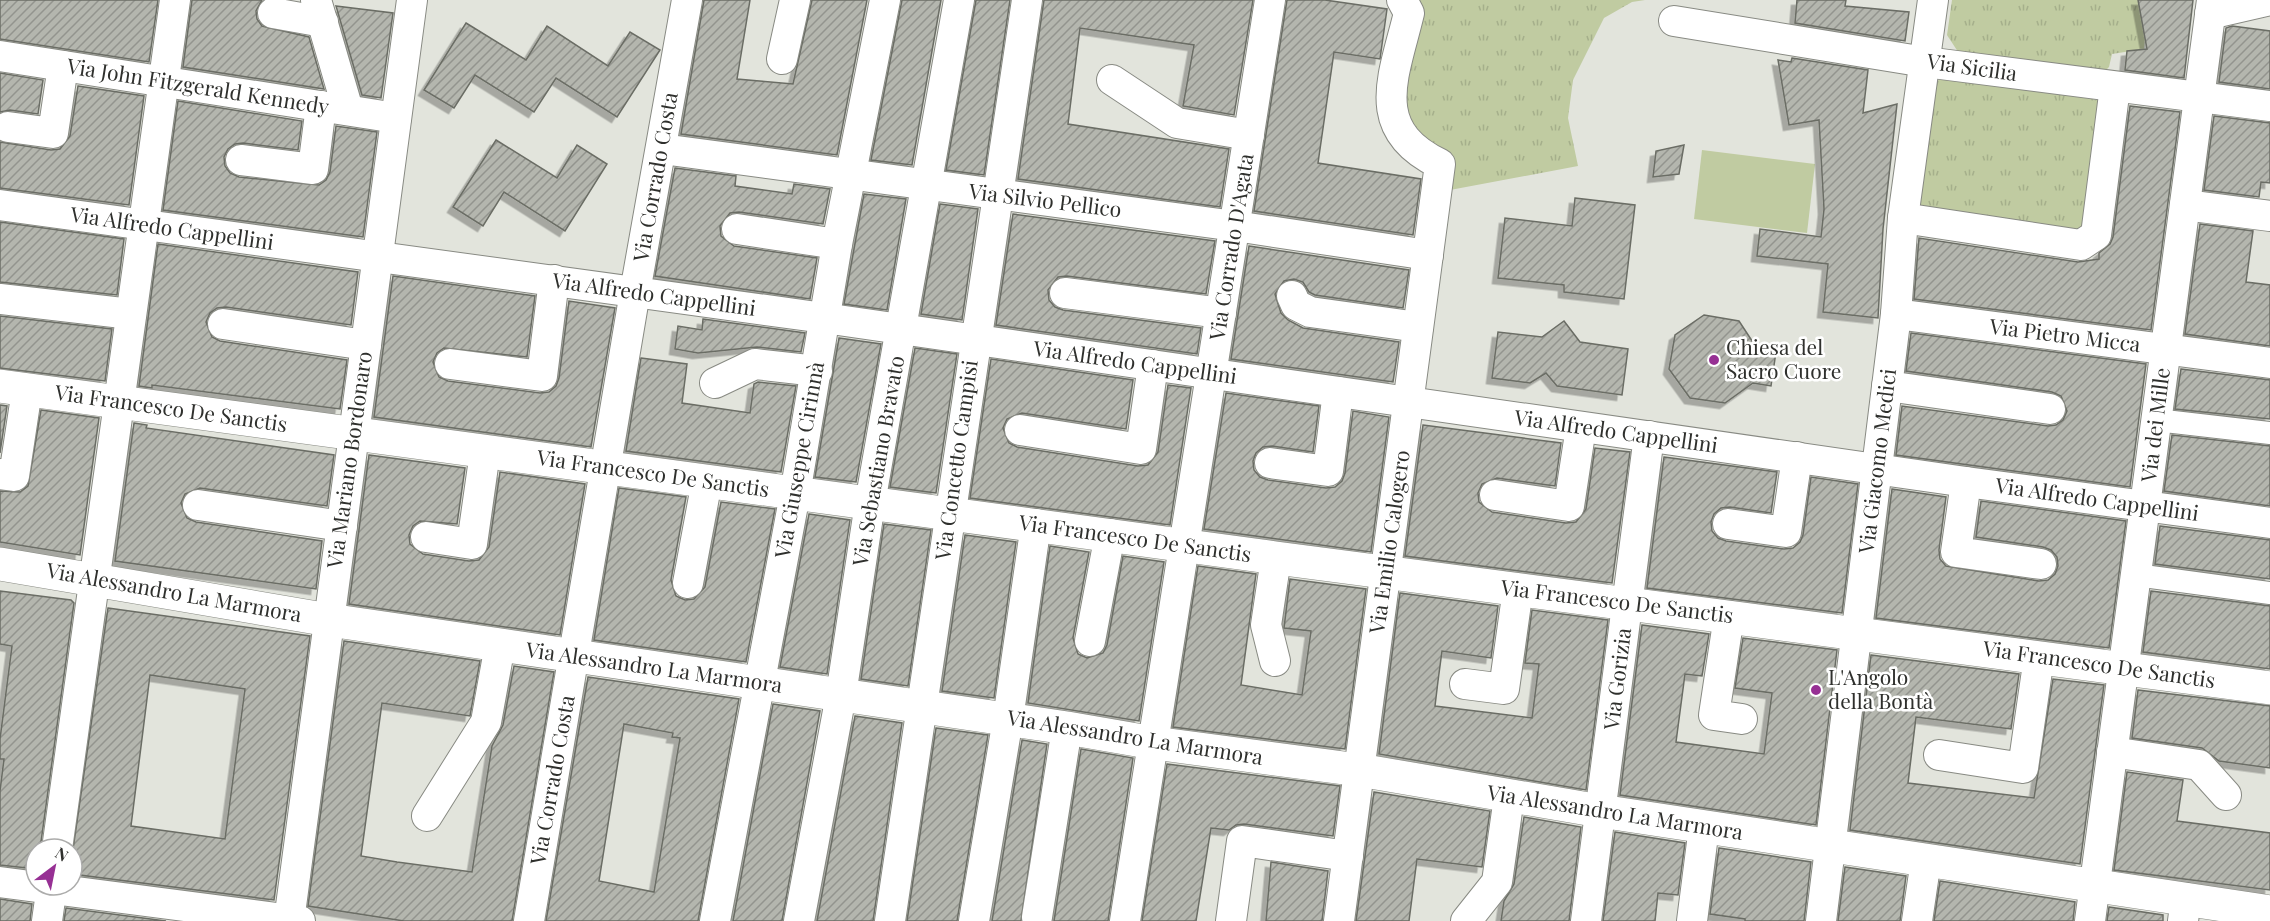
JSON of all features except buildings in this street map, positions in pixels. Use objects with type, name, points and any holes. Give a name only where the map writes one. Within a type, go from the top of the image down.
[{"type":"street","points":[[59,837],[175,0]]},
{"type":"street","name":"Via Corrado Costa","points":[[529,921],[635,292],[687,0]]},
{"type":"street","points":[[782,59],[795,0]]},
{"type":"street","name":"Via Giuseppe Cirinnà","points":[[715,921],[795,494],[837,243],[885,0]]},
{"type":"street","name":"Via Sebastiano Bravato","points":[[799,921],[841,695],[870,503],[959,0]]},
{"type":"street","name":"Via Concetto Campisi","points":[[890,921],[996,195],[1027,0]]},
{"type":"street","name":"Via Corrado D'Agata","points":[[1125,921],[1270,0]]},
{"type":"street","name":"Via Emilio Calogero","points":[[1339,921],[1440,164],[1418,153],[1404,139],[1392,116],[1392,91],[1409,13],[1402,0]]},
{"type":"street","name":"Via Giacomo Medici","points":[[1821,921],[1896,314],[1904,218],[1933,0]]},
{"type":"street","points":[[2211,7],[2270,0]]},
{"type":"street","name":"Via Mariano Bordonaro","points":[[293,921],[329,620],[396,118],[405,1]]},
{"type":"street","name":"Via dei Mille","points":[[2090,921],[2211,7]]},
{"type":"street","points":[[241,160],[313,169],[334,108],[320,11],[273,13]]},
{"type":"street","name":"Via Sicilia","points":[[1674,21],[1925,62],[2270,106]]},
{"type":"street","name":"Via John Fitzgerald Kennedy","points":[[0,56],[396,118]]},
{"type":"street","points":[[8,127],[53,133],[63,66]]},
{"type":"street","points":[[1112,80],[1177,123],[1249,135]]},
{"type":"street","points":[[1904,218],[2081,245],[2096,235],[2115,87]]},
{"type":"street","name":"Via Silvio Pellico","points":[[662,149],[1235,226],[1428,255]]},
{"type":"street","name":"Via Alfredo Cappellini","points":[[0,205],[554,280],[1966,482],[2270,523]]},
{"type":"street","points":[[2185,205],[2270,216]]},
{"type":"street","points":[[737,229],[837,243]]},
{"type":"street","points":[[450,364],[542,376],[554,280]]},
{"type":"street","points":[[1065,293],[1221,313]]},
{"type":"street","points":[[1292,297],[1296,305],[1310,312],[1418,327]]},
{"type":"street","points":[[0,299],[131,314]]},
{"type":"street","name":"Via Pietro Micca","points":[[1896,314],[2270,363]]},
{"type":"street","points":[[223,324],[366,345]]},
{"type":"street","points":[[715,383],[755,364],[817,371]]},
{"type":"street","points":[[1020,430],[1141,449],[1153,365]]},
{"type":"street","points":[[1887,386],[2050,409]]},
{"type":"street","points":[[0,474],[14,476],[14,388]]},
{"type":"street","name":"Via Francesco De Sanctis","points":[[14,388],[1386,573],[2270,688]]},
{"type":"street","points":[[1270,463],[1328,471],[1338,392]]},
{"type":"street","points":[[2156,420],[2270,433]]},
{"type":"street","points":[[1496,495],[1569,506],[1581,427]]},
{"type":"street","name":"Via Gorizia","points":[[1586,921],[1648,436]]},
{"type":"street","points":[[426,537],[472,544],[485,452]]},
{"type":"street","points":[[1728,524],[1786,532],[1797,457]]},
{"type":"street","points":[[688,583],[706,482]]},
{"type":"street","points":[[1966,482],[1956,552],[2041,564]]},
{"type":"street","points":[[198,505],[342,526]]},
{"type":"street","points":[[974,921],[1008,719],[1036,524]]},
{"type":"street","points":[[1090,641],[1110,534]]},
{"type":"street","points":[[1275,661],[1266,625],[1276,558]]},
{"type":"street","name":"Via Alessandro La Marmora","points":[[0,564],[329,620],[922,706],[1154,743],[1359,770],[1600,812],[2095,884],[2185,910],[2270,912]]},
{"type":"street","points":[[2136,576],[2270,593]]},
{"type":"street","points":[[1465,684],[1504,689],[1518,589]]},
{"type":"street","points":[[1729,616],[1714,715],[1742,718]]},
{"type":"street","points":[[427,816],[486,722],[500,645]]},
{"type":"street","points":[[1939,755],[2023,768],[2039,657]]},
{"type":"street","points":[[1037,917],[1067,728]]},
{"type":"street","points":[[2112,752],[2199,765],[2226,795]]},
{"type":"street","points":[[1466,921],[1497,882],[1509,796]]},
{"type":"street","points":[[1692,921],[1704,827]]},
{"type":"street","points":[[1231,921],[1242,841],[1348,856]]},
{"type":"street","points":[[1917,921],[1926,860]]},
{"type":"street","points":[[0,882],[24,884]]},
{"type":"street","points":[[84,892],[293,921]]},
{"type":"street","points":[[47,921],[51,897]]},
{"type":"green space","points":[[1414,0],[1645,0],[1632,2],[1604,18],[1573,80],[1568,118],[1578,166],[1450,190],[1413,131],[1400,92]]},
{"type":"green space","points":[[1952,0],[2138,0],[2145,38],[2144,49],[2112,54],[2109,67],[2100,76],[1962,58],[1947,35]]},
{"type":"green space","points":[[1947,75],[2104,101],[2090,222],[2080,230],[1921,207],[1937,81]]},
{"type":"green space","points":[[1702,150],[1815,164],[1807,233],[1694,219]]},
{"type":"place","name":"Chiesa del Sacro Cuore","points":[[1714,360]]},
{"type":"place","name":"L'Angolo della Bontà","points":[[1816,690]]}]
